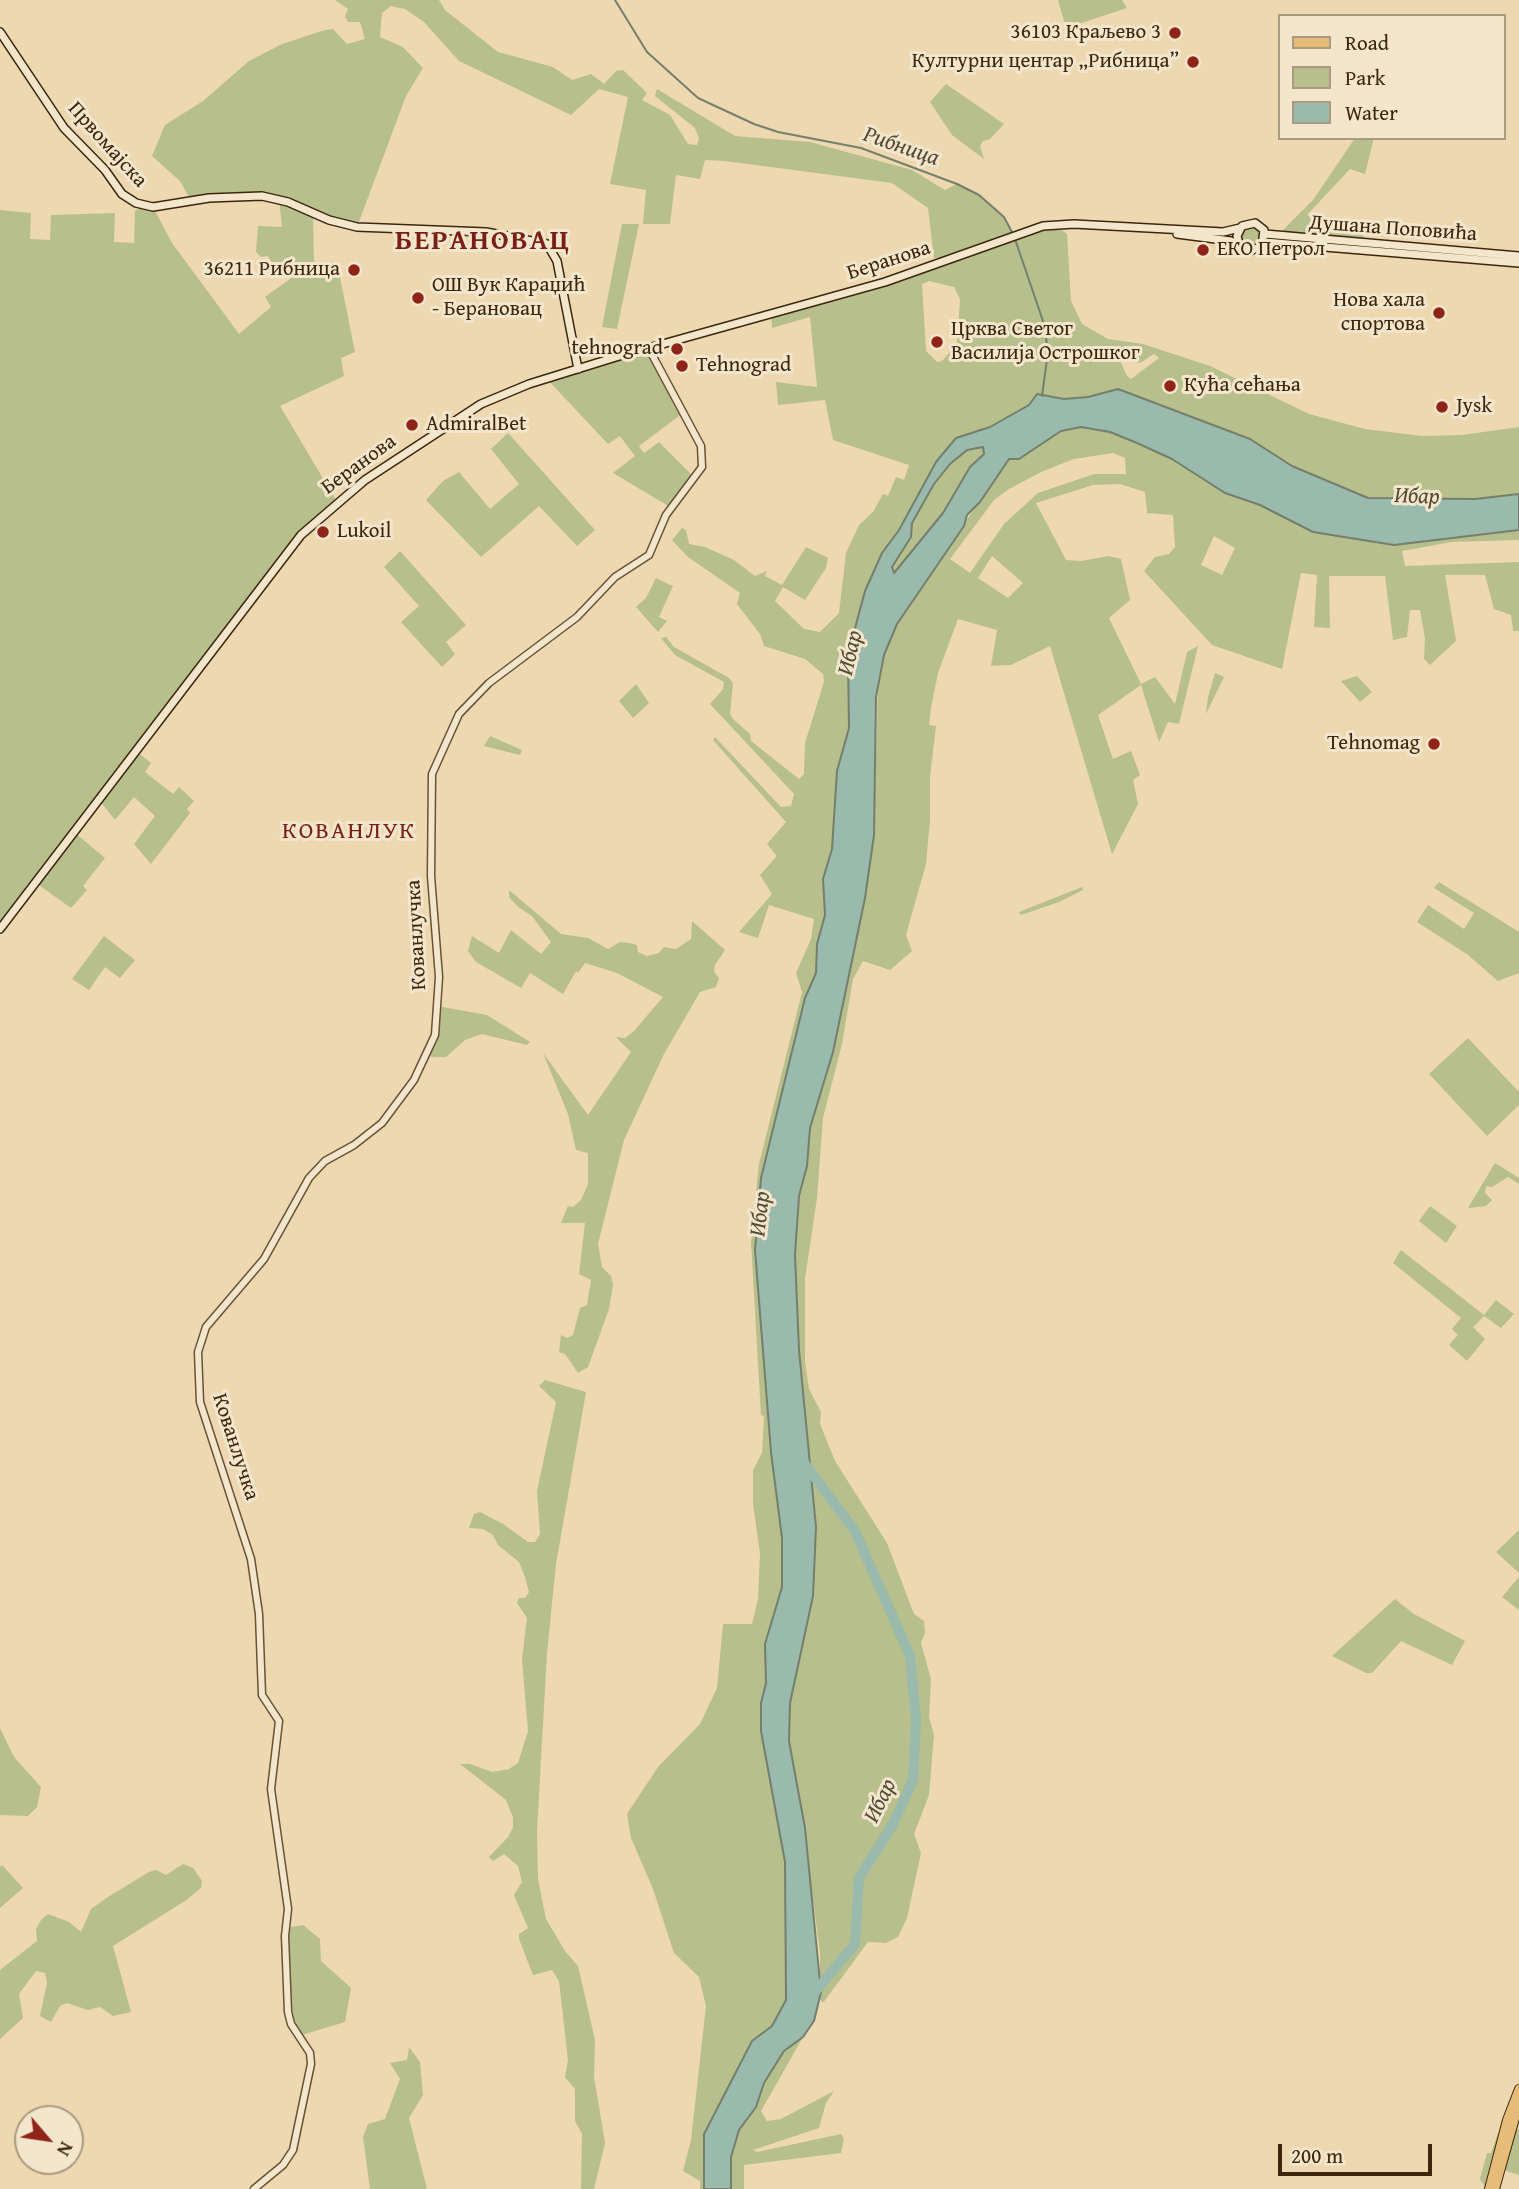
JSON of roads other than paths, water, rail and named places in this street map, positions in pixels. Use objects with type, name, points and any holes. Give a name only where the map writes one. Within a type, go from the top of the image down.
[{"type":"main road","name":"Првомајска","points":[[0,32],[64,128],[105,170],[122,194],[144,205],[158,207],[237,195],[264,196],[357,227],[485,232],[542,242],[552,249],[557,261],[578,369]]},
{"type":"main road","points":[[1246,223],[1255,223],[1265,238],[1255,251],[1246,250],[1239,244],[1226,240],[1132,227],[1223,232],[1240,228],[1246,223]]},
{"type":"main road","name":"Беранова","points":[[0,929],[308,527],[365,480],[481,404],[529,384],[648,347],[885,282],[1030,230],[1054,224],[1132,227]]},
{"type":"main road","points":[[1239,244],[1237,236],[1240,228]]},
{"type":"main road","name":"Душана Поповића","points":[[1265,238],[1519,256]]},
{"type":"main road","name":"Душана Поповића","points":[[1265,238],[1519,263]]},
{"type":"main road","points":[[1489,2189],[1507,2120],[1519,2089]]},
{"type":"main road","points":[[1495,2189],[1519,2104]]},
{"type":"street","name":"Кованлучка","points":[[254,2189],[283,2165],[293,2150],[311,2064],[310,2053],[291,2024],[288,2012],[285,1936],[288,1909],[271,1789],[279,1721],[262,1695],[259,1614],[251,1559],[200,1402],[198,1352],[206,1327],[264,1259],[309,1178],[325,1161],[354,1145],[382,1123],[414,1080],[436,1035],[439,977],[431,876],[432,774],[459,714],[489,683],[577,617],[615,577],[649,555],[670,507],[702,467],[701,446],[648,347]]},
{"type":"water","points":[[1118,389],[1250,439],[1292,466],[1368,498],[1475,499],[1519,494],[1519,530],[1394,545],[1313,532],[1260,505],[1225,493],[1172,459],[1137,443],[1110,432],[1081,427],[1061,431],[1019,459],[1009,459],[980,502],[967,515],[964,526],[897,624],[884,655],[876,697],[874,835],[865,898],[833,1052],[810,1128],[807,1166],[799,1196],[795,1255],[799,1350],[816,1527],[813,1596],[790,1703],[789,1741],[805,1828],[821,1992],[814,2021],[803,2037],[784,2051],[764,2083],[756,2107],[739,2130],[731,2157],[731,2189],[704,2189],[704,2134],[752,2041],[772,2026],[786,2000],[785,1862],[761,1731],[761,1703],[766,1683],[765,1644],[782,1587],[782,1538],[771,1452],[755,1250],[761,1178],[805,998],[816,973],[817,944],[825,915],[823,879],[832,849],[837,771],[849,728],[848,657],[865,591],[882,553],[899,530],[936,462],[956,438],[990,427],[1029,405],[1037,394],[1064,399],[1088,397]],"holes":[[[983,447],[984,454],[970,467],[943,513],[894,573],[892,567],[911,537],[912,523],[934,484],[950,464],[967,450]]]},
{"type":"waterway","name":"Рибница","points":[[615,0],[647,52],[698,98],[778,132],[861,148],[957,184],[979,195],[1004,217],[1013,234]]},
{"type":"waterway","name":"Рибница","points":[[1015,239],[1044,324],[1048,352],[1042,396]]},
{"type":"waterway","name":"Ибар","points":[[804,1463],[855,1531],[910,1656],[916,1719],[913,1780],[893,1824],[859,1878],[855,1944],[814,1993]]},
{"type":"place","name":"36103 Краљево 3","points":[[1175,33]]},
{"type":"place","name":"Културни центар „Рибница”","points":[[1193,62]]},
{"type":"place","name":"ЕКО Петрол","points":[[1203,250]]},
{"type":"place","name":"36211 Рибница","points":[[354,270]]},
{"type":"place","name":"ОШ Вук Караџић - Берановац","points":[[418,298]]},
{"type":"place","name":"Нова хала спортова","points":[[1439,313]]},
{"type":"place","name":"Црква Светог Василија Острошког","points":[[937,342]]},
{"type":"place","name":"tehnograd","points":[[677,349]]},
{"type":"place","name":"Tehnograd","points":[[682,366]]},
{"type":"place","name":"Кућа сећања","points":[[1170,386]]},
{"type":"place","name":"Jysk","points":[[1442,407]]},
{"type":"place","name":"AdmiralBet","points":[[412,425]]},
{"type":"place","name":"Lukoil","points":[[323,532]]},
{"type":"place","name":"Tehnomag","points":[[1434,744]]},
{"type":"district","name":"БЕРАНОВАЦ","points":[[483,242]]},
{"type":"district","name":"КОВАНЛУК","points":[[349,832]]}]
